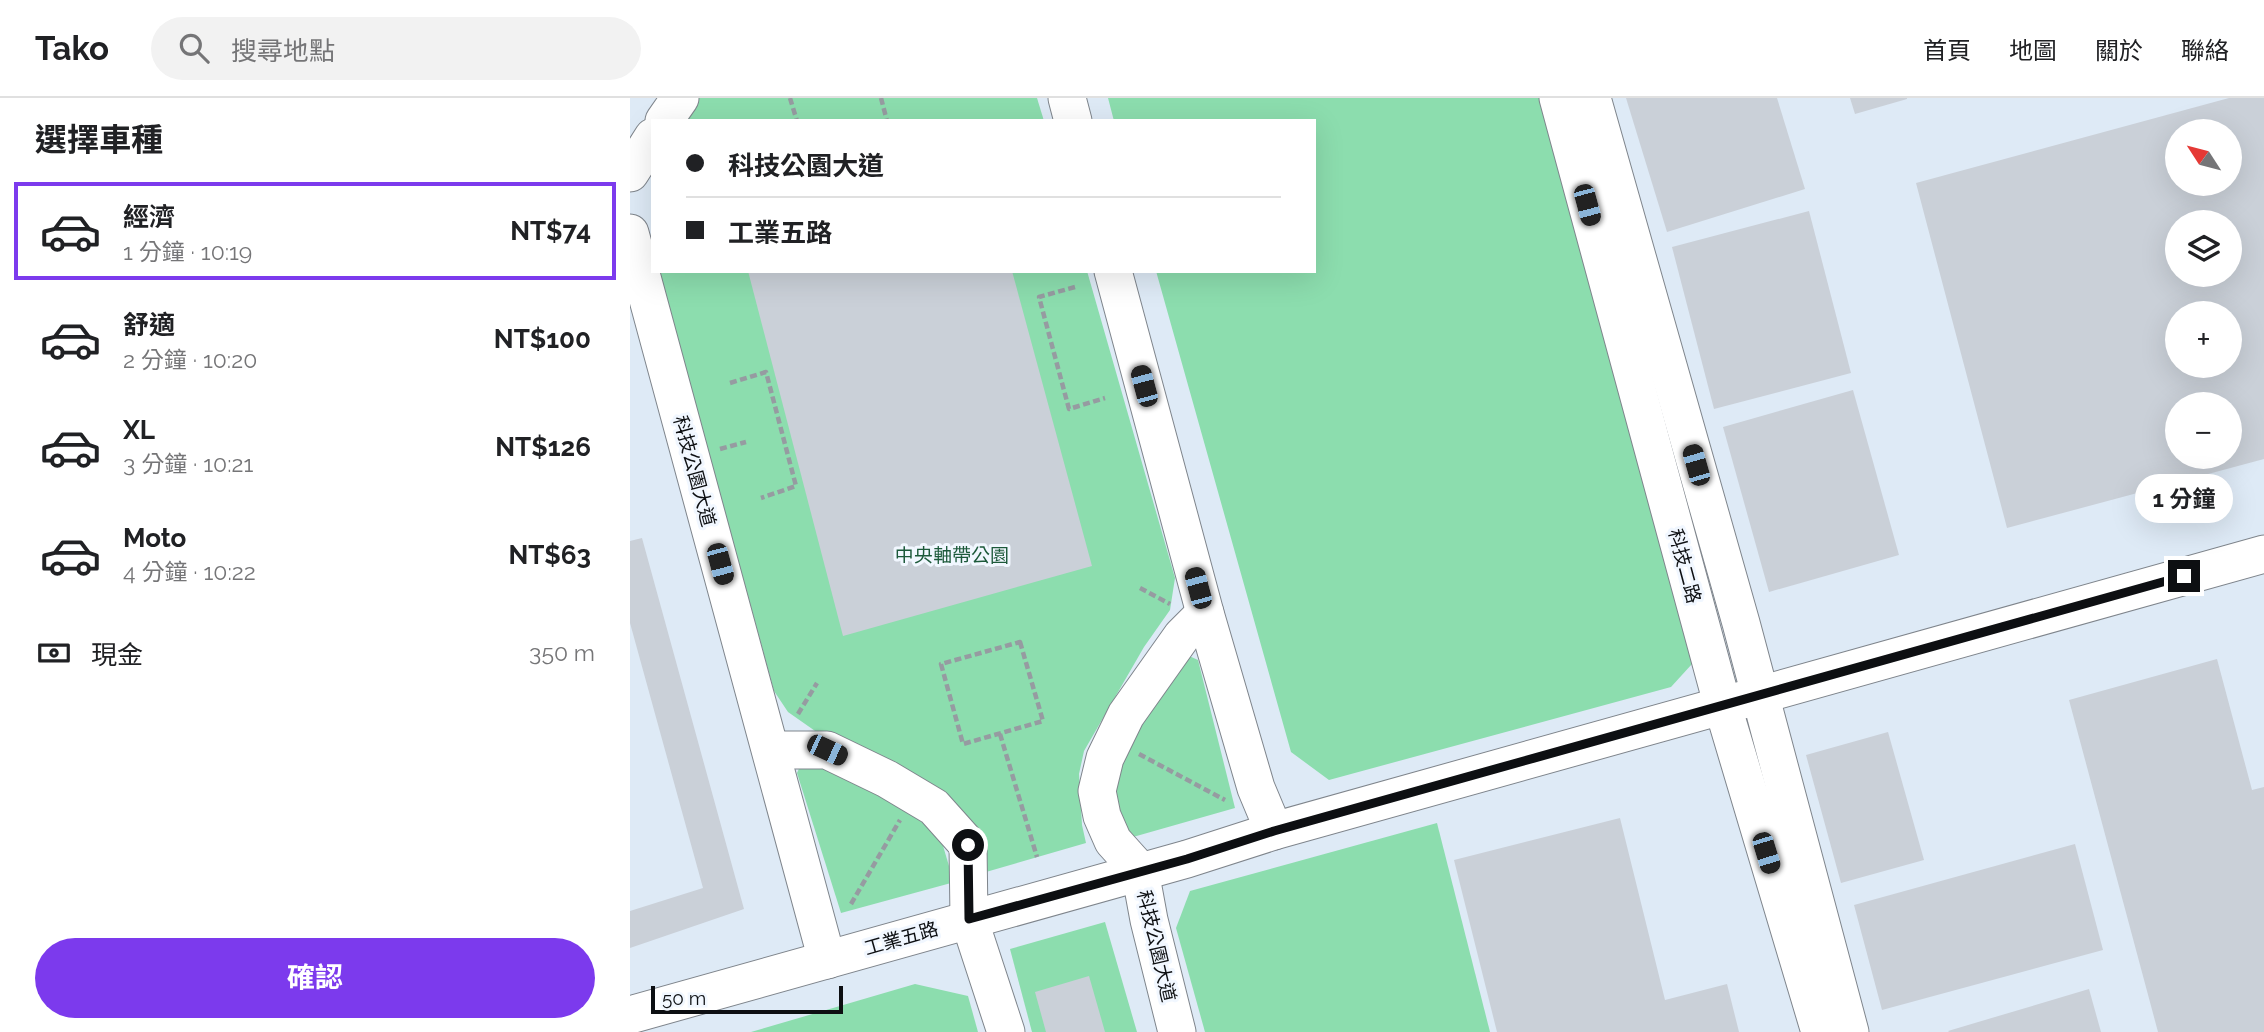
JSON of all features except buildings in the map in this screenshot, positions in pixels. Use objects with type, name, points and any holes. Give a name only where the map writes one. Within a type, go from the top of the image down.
[{"type":"street","points":[[665,119],[680,98]]},
{"type":"street","points":[[1067,98],[1072,119]]},
{"type":"street","name":"科技二路","points":[[1558,98],[1723,707],[1820,1032]]},
{"type":"street","name":"科技二路","points":[[1592,98],[1761,696],[1850,1032]]},
{"type":"street","points":[[630,173],[651,140]]},
{"type":"street","name":"科技公園大道","points":[[630,233],[827,960]]},
{"type":"street","points":[[1113,273],[1190,610],[1274,831]]},
{"type":"street","name":"工業五路","points":[[630,1015],[1140,872],[1274,831],[2264,554]]},
{"type":"street","name":"科技公園大道","points":[[1177,1032],[1140,872],[1113,841],[1102,816],[1097,791],[1105,758],[1126,715],[1182,636],[1190,610]]},
{"type":"street","points":[[771,750],[827,750],[887,779],[934,807],[968,845],[969,919],[1006,1032]]},
{"type":"path","points":[[790,98],[796,119]]},
{"type":"path","points":[[881,98],[886,119]]},
{"type":"path","points":[[1074,287],[1039,298],[1069,409],[1105,398]]},
{"type":"path","points":[[730,383],[766,372],[796,486],[761,498]]},
{"type":"path","points":[[1140,588],[1190,610]]},
{"type":"path","points":[[1020,642],[1043,721],[1000,734],[964,744],[941,664],[1020,642]]},
{"type":"path","points":[[798,714],[817,683]]},
{"type":"path","points":[[1000,734],[1037,857]]},
{"type":"path","points":[[1134,751],[1225,800]]},
{"type":"path","points":[[851,904],[904,813]]},
{"type":"shaded area","points":[[630,98],[2264,98],[2264,1032],[630,1032]]},
{"type":"green space","points":[[696,98],[1037,98],[1043,119],[682,119]]},
{"type":"green space","points":[[1108,98],[1539,98],[1692,664],[1671,687],[1329,780],[1291,752],[1157,273],[1316,273],[1316,119],[1113,119]]},
{"type":"green space","name":"中央軸帶公園","points":[[660,273],[1088,273],[1175,578],[1170,610],[1144,647],[1084,751],[1079,774],[1082,825],[1086,843],[986,872],[818,733],[788,712],[774,691]]},
{"type":"green space","points":[[1187,655],[1198,660],[1235,808],[1126,839],[1115,798],[1121,761],[1140,723]]},
{"type":"green space","points":[[803,760],[816,760],[919,814],[941,839],[951,883],[841,913],[797,773]]},
{"type":"green space","points":[[1437,823],[1490,1032],[1205,1032],[1176,928],[1190,891]]},
{"type":"green space","points":[[1105,922],[1137,1032],[1032,1032],[1010,949]]},
{"type":"green space","points":[[915,984],[968,996],[978,1032],[751,1032]]},
{"type":"route","points":[[968,845],[969,919],[2184,576]]}]
